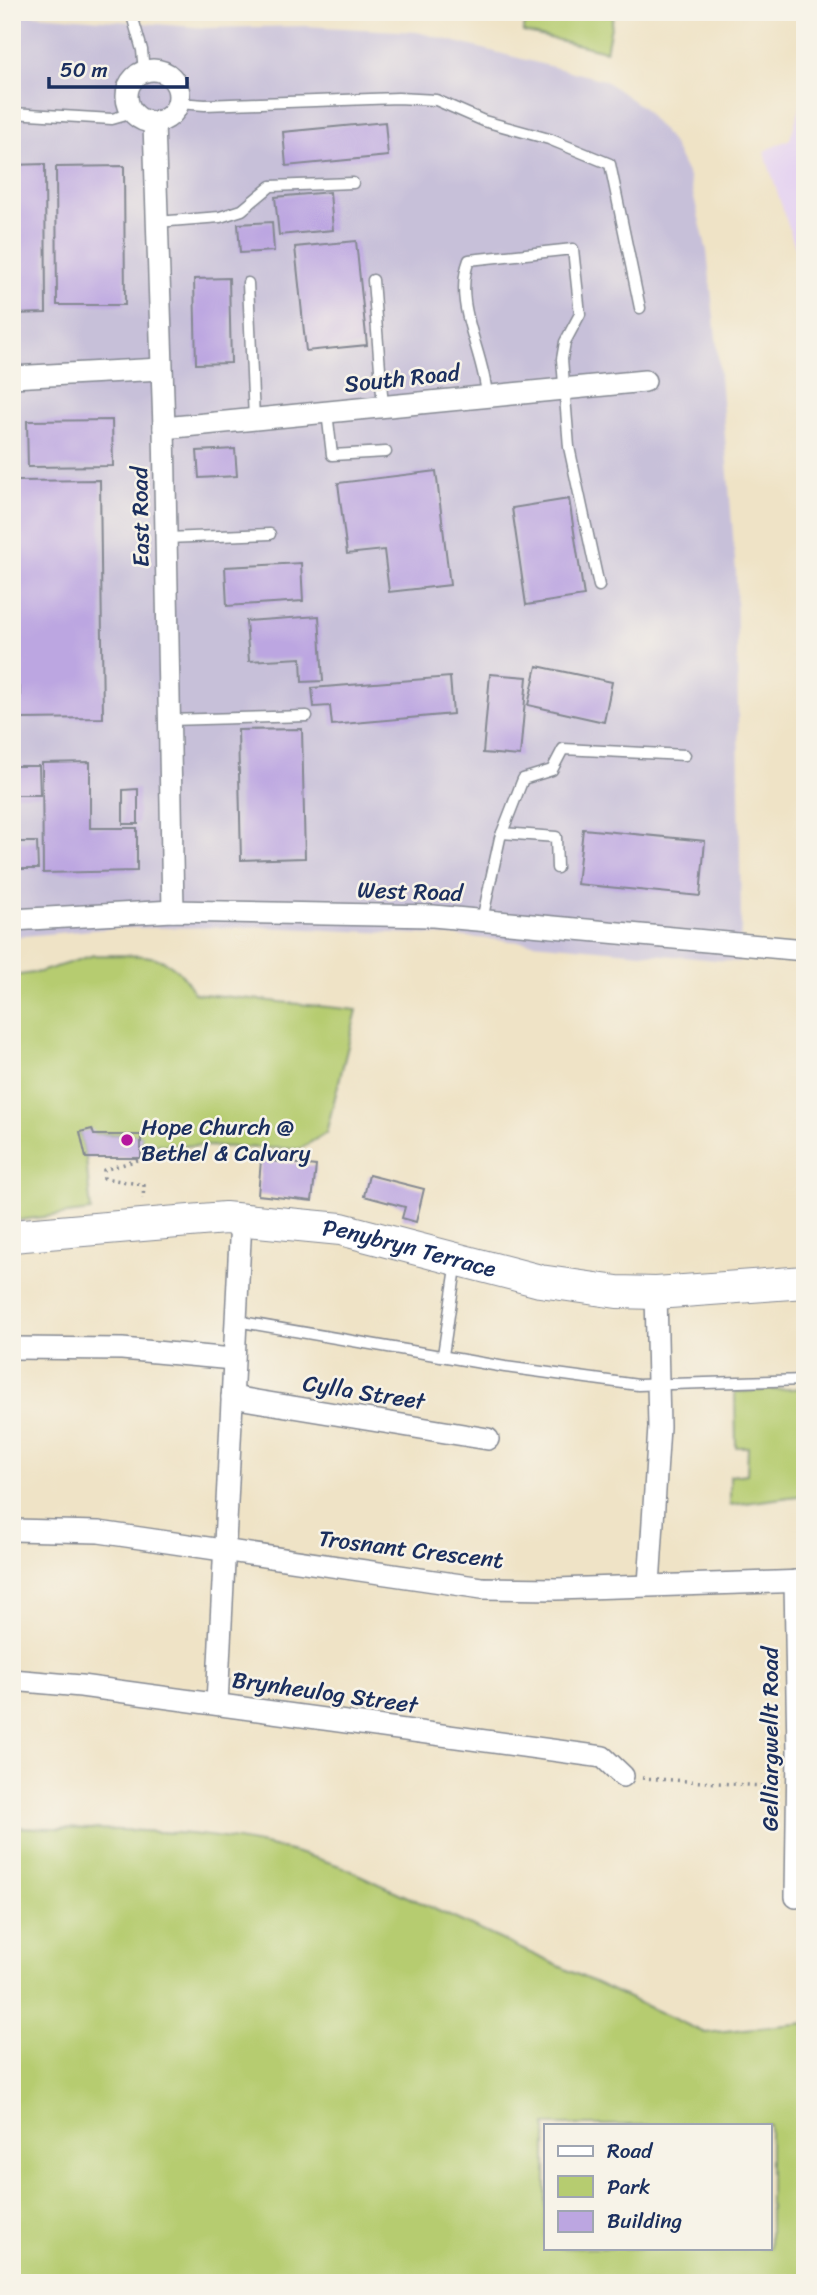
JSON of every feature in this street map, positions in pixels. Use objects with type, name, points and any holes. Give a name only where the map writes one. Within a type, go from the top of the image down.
[{"type":"street","points":[[152,70],[167,74],[178,87],[178,103],[169,117],[154,122],[139,118],[128,106],[131,82],[144,72],[152,70]]},
{"type":"street","name":"East Road","points":[[154,122],[164,428],[173,911]]},
{"type":"street","points":[[12,377],[161,369]]},
{"type":"street","name":"South Road","points":[[164,428],[645,381]]},
{"type":"street","name":"West Road","points":[[12,920],[173,911],[433,916],[805,950]]},
{"type":"street","name":"Penybryn Terrace","points":[[12,1236],[211,1219],[241,1220],[341,1229],[540,1281],[617,1292],[656,1293],[805,1282]]},
{"type":"street","points":[[217,1704],[241,1220]]},
{"type":"street","points":[[649,1585],[659,1385],[656,1293]]},
{"type":"street","points":[[12,1349],[122,1349],[233,1359]]},
{"type":"street","name":"Cylla Street","points":[[232,1397],[488,1439]]},
{"type":"street","name":"Trosnant Crescent","points":[[12,1530],[99,1532],[482,1588],[800,1581]]},
{"type":"street","name":"Gelliargwellt Road","points":[[796,1897],[797,1789],[801,1751],[800,1581]]},
{"type":"street","name":"Brynheulog Street","points":[[12,1681],[217,1704],[603,1757],[623,1776]]},
{"type":"lane","points":[[131,12],[142,50],[144,72]]},
{"type":"lane","points":[[178,103],[205,105],[398,98],[436,100],[484,121],[549,139],[610,164],[640,308]]},
{"type":"lane","points":[[12,113],[112,119],[133,113]]},
{"type":"lane","points":[[157,222],[220,217],[242,210],[271,186],[353,183]]},
{"type":"lane","points":[[487,396],[485,372],[470,332],[464,274],[469,260],[573,249],[580,314],[565,342],[562,359],[569,447],[599,586]]},
{"type":"lane","points":[[373,280],[383,407]]},
{"type":"lane","points":[[248,284],[254,419]]},
{"type":"lane","points":[[327,412],[332,455],[386,452]]},
{"type":"lane","points":[[166,538],[270,534]]},
{"type":"lane","points":[[170,720],[307,716]]},
{"type":"lane","points":[[482,920],[502,834],[523,779],[552,770],[563,749],[685,755]]},
{"type":"lane","points":[[502,834],[556,837],[557,868]]},
{"type":"lane","points":[[443,1355],[457,1261]]},
{"type":"lane","points":[[236,1321],[518,1369],[638,1385],[805,1380]]},
{"type":"path","points":[[134,1201],[145,1198],[144,1185],[104,1178],[104,1170],[138,1160]]},
{"type":"path","points":[[623,1776],[797,1789]]},
{"type":"shaded area","points":[[12,13],[208,28],[305,26],[417,32],[604,80],[642,107],[671,141],[689,177],[707,251],[720,376],[736,572],[741,926],[739,962],[457,936],[263,927],[114,928],[12,937]]},
{"type":"shaded area","points":[[803,96],[805,278],[764,151],[790,139]]},
{"type":"green space","points":[[528,12],[614,12],[606,51],[523,32]]},
{"type":"green space","points":[[94,955],[140,956],[164,961],[185,978],[194,993],[357,1010],[326,1133],[299,1149],[141,1144],[141,1135],[80,1133],[86,1158],[91,1211],[12,1221],[12,976],[40,972]]},
{"type":"green space","points":[[805,1388],[805,1495],[730,1505],[730,1476],[747,1474],[748,1447],[736,1447],[735,1392]]},
{"type":"green space","points":[[12,1827],[178,1833],[219,1837],[300,1853],[340,1866],[705,2033],[805,2023],[805,2283],[12,2283]]},
{"type":"building","points":[[385,122],[388,156],[286,166],[283,132]]},
{"type":"building","points":[[45,164],[46,313],[12,314],[12,165]]},
{"type":"building","points":[[124,166],[125,305],[57,305],[56,167]]},
{"type":"building","points":[[330,192],[333,230],[279,235],[275,197]]},
{"type":"building","points":[[272,222],[274,251],[240,253],[238,224]]},
{"type":"building","points":[[356,241],[367,345],[306,351],[295,247]]},
{"type":"building","points":[[229,278],[231,363],[196,364],[194,279]]},
{"type":"building","points":[[112,420],[113,466],[28,467],[27,421]]},
{"type":"building","points":[[12,433],[16,433],[17,481],[100,480],[103,718],[20,719],[20,687],[12,687]]},
{"type":"building","points":[[235,449],[237,476],[199,478],[197,451]]},
{"type":"building","points":[[436,471],[450,585],[389,592],[384,550],[347,554],[338,483]]},
{"type":"building","points":[[569,499],[584,596],[526,605],[512,508]]},
{"type":"building","points":[[301,563],[303,601],[227,606],[225,567]]},
{"type":"building","points":[[319,616],[323,681],[302,682],[301,658],[249,661],[246,621]]},
{"type":"building","points":[[537,666],[612,682],[604,722],[528,705]]},
{"type":"building","points":[[490,674],[527,677],[520,756],[483,753]]},
{"type":"building","points":[[450,677],[453,714],[332,725],[330,706],[314,707],[312,688]]},
{"type":"building","points":[[302,729],[305,858],[241,860],[238,730]]},
{"type":"building","points":[[90,762],[90,828],[137,828],[137,871],[43,873],[42,763]]},
{"type":"building","points":[[12,766],[39,766],[40,795],[12,795]]},
{"type":"building","points":[[138,789],[138,824],[123,824],[123,790]]},
{"type":"building","points":[[583,829],[705,841],[700,896],[577,884]]},
{"type":"building","points":[[14,842],[37,842],[38,869],[14,869]]},
{"type":"building","points":[[92,1129],[94,1135],[141,1135],[141,1158],[86,1158],[80,1132]]},
{"type":"building","points":[[261,1160],[316,1166],[312,1201],[258,1195]]},
{"type":"building","points":[[369,1175],[424,1189],[416,1222],[402,1218],[405,1207],[364,1196]]},
{"type":"place","name":"Hope Church @ Bethel & Calvary","points":[[127,1140]]}]
